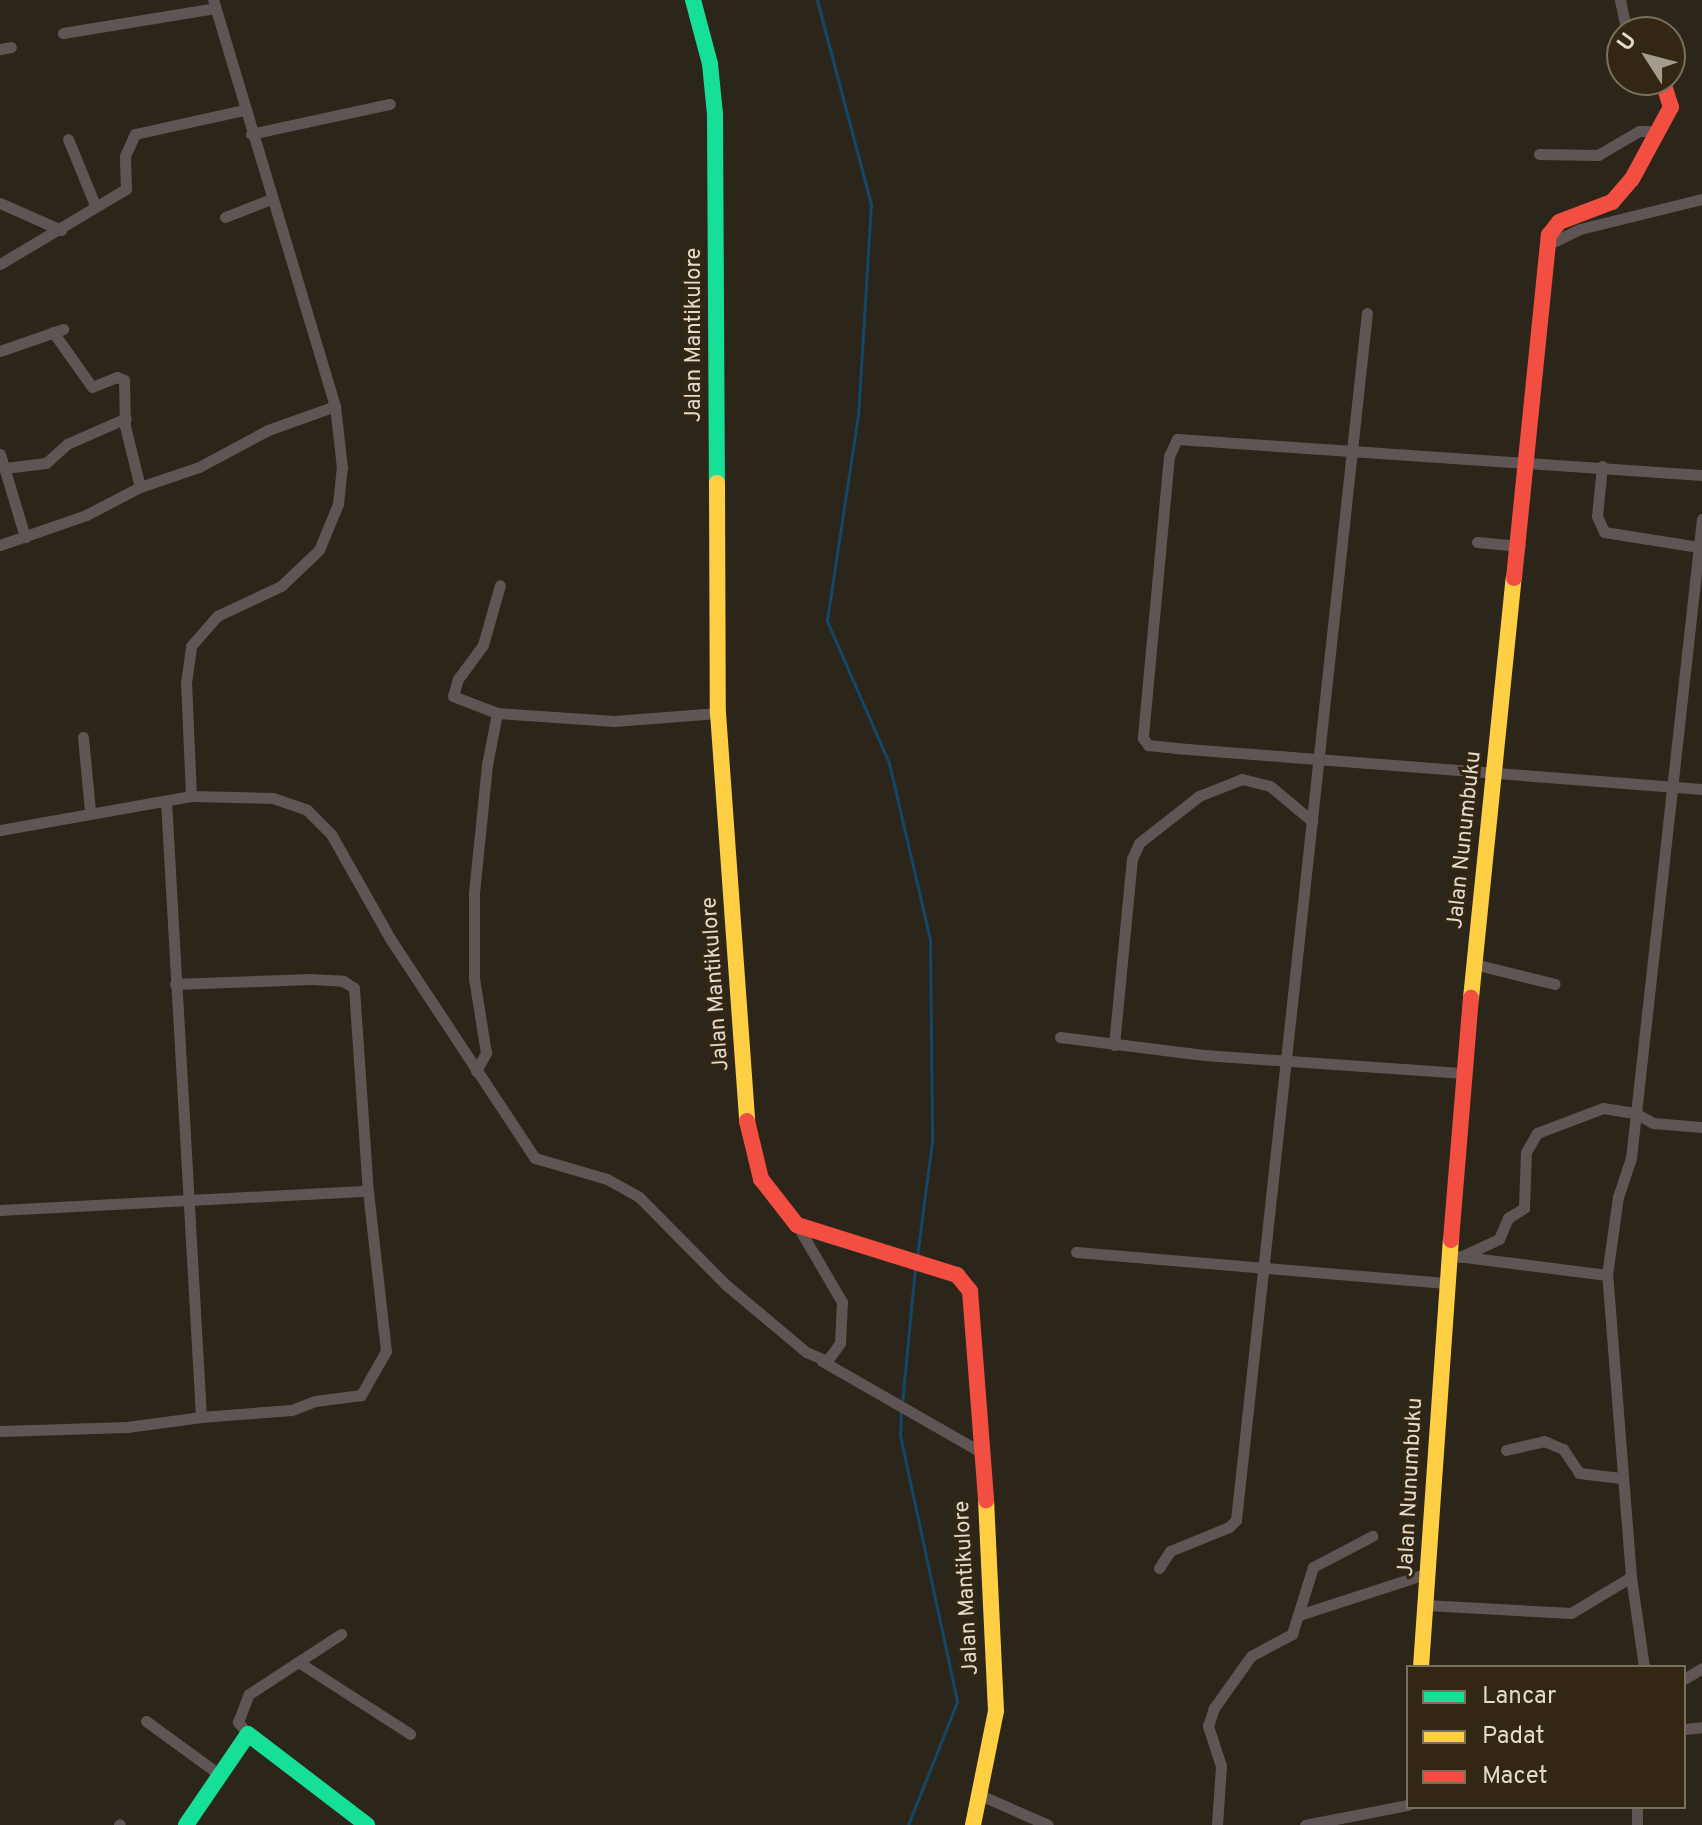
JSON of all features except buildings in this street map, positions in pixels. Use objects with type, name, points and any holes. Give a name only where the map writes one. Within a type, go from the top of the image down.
[{"type":"street","name":"Jalan Mantikulore","points":[[693,0],[710,64],[715,114],[718,713],[749,1144],[761,1179],[797,1225],[957,1275],[970,1291],[975,1449],[996,1711],[973,1825]]},
{"type":"street","points":[[63,33],[214,4],[335,406],[342,468],[338,504],[319,550],[281,586],[217,616],[191,646],[186,683],[191,796]]},
{"type":"street","points":[[1668,96],[1671,103],[1659,131],[1622,191],[1612,202],[1552,227],[1551,243],[1580,229],[1702,199]]},
{"type":"street","points":[[251,134],[390,104]]},
{"type":"street","points":[[0,264],[126,189],[125,156],[135,134],[244,110]]},
{"type":"street","points":[[1539,154],[1598,155],[1639,131],[1659,131]]},
{"type":"street","points":[[68,139],[95,205]]},
{"type":"street","points":[[225,217],[271,199]]},
{"type":"street","points":[[0,203],[61,230]]},
{"type":"street","name":"Jalan Nunumbuku","points":[[1421,1665],[1446,1283],[1454,1255],[1463,1073],[1551,243]]},
{"type":"street","points":[[1159,1568],[1170,1551],[1235,1522],[1367,313]]},
{"type":"street","points":[[0,351],[58,331],[92,387],[117,377],[124,380],[126,418],[140,487]]},
{"type":"street","points":[[0,545],[86,515],[140,487],[199,467],[268,430],[335,406]]},
{"type":"street","points":[[5,468],[46,463],[67,444],[126,418]]},
{"type":"street","points":[[1702,475],[1177,439],[1169,456],[1145,743],[1495,777],[1702,789]]},
{"type":"street","points":[[0,454],[25,537]]},
{"type":"street","points":[[1602,466],[1597,516],[1604,532],[1699,547]]},
{"type":"street","points":[[1644,1665],[1621,1478],[1607,1275],[1635,1113],[1702,519]]},
{"type":"street","points":[[1477,542],[1520,546]]},
{"type":"street","points":[[500,585],[483,645],[458,679],[453,696],[497,713],[614,721],[718,713]]},
{"type":"street","points":[[476,1071],[486,1053],[474,978],[474,893],[487,765],[497,713]]},
{"type":"street","points":[[83,737],[90,811]]},
{"type":"street","points":[[1114,1045],[1132,859],[1139,843],[1199,796],[1242,779],[1270,786],[1312,821]]},
{"type":"street","points":[[0,830],[90,811],[191,796],[273,798],[318,819],[476,1071],[540,1163],[607,1179],[639,1197],[725,1284],[820,1361],[975,1449]]},
{"type":"street","points":[[166,801],[185,1197],[201,1417]]},
{"type":"street","points":[[1474,964],[1555,984]]},
{"type":"street","points":[[0,1431],[127,1427],[291,1410],[315,1401],[361,1395],[369,1388],[386,1351],[368,1191],[354,988],[343,981],[310,979],[175,984]]},
{"type":"street","points":[[1060,1037],[1284,1061],[1463,1073]]},
{"type":"street","points":[[1454,1255],[1499,1239],[1508,1218],[1524,1208],[1526,1152],[1532,1137],[1603,1108],[1635,1113],[1653,1123],[1702,1127]]},
{"type":"street","points":[[0,1210],[185,1197],[368,1191]]},
{"type":"street","points":[[797,1225],[842,1302],[838,1352],[820,1361]]},
{"type":"street","points":[[1076,1252],[1446,1283]]},
{"type":"street","points":[[1454,1255],[1607,1275]]},
{"type":"street","points":[[1506,1450],[1544,1441],[1563,1449],[1579,1473],[1621,1478]]},
{"type":"street","points":[[1217,1825],[1221,1766],[1210,1718],[1251,1656],[1289,1637],[1313,1567],[1372,1536]]},
{"type":"street","points":[[1299,1615],[1428,1573]]},
{"type":"street","points":[[1426,1605],[1571,1613],[1631,1577]]},
{"type":"street","points":[[341,1634],[243,1701],[238,1722],[248,1734],[367,1825]]},
{"type":"street","points":[[300,1663],[410,1734]]},
{"type":"street","points":[[146,1721],[220,1775]]},
{"type":"street","points":[[186,1825],[248,1734]]},
{"type":"street","points":[[980,1795],[1048,1825]]},
{"type":"street","points":[[1305,1825],[1406,1805]]},
{"type":"waterway","points":[[817,0],[871,204],[858,415],[827,621],[889,763],[930,939],[932,1142],[917,1256]]},
{"type":"waterway","points":[[902,1403],[915,1267]]},
{"type":"waterway","points":[[901,1410],[900,1435],[957,1702],[908,1825]]},
{"type":"traffic: fast","points":[[693,0],[710,64],[715,114],[717,483]]},
{"type":"traffic: fast","points":[[186,1825],[248,1734],[367,1825]]},
{"type":"traffic: slow","points":[[717,483],[718,713],[747,1121]]},
{"type":"traffic: slow","points":[[1471,998],[1514,578]]},
{"type":"traffic: slow","points":[[1421,1665],[1451,1240]]},
{"type":"traffic: slow","points":[[973,1825],[996,1711],[986,1500]]},
{"type":"traffic: jam","points":[[1514,578],[1549,235],[1559,222],[1612,202],[1632,179],[1671,107],[1667,96]]},
{"type":"traffic: jam","points":[[1451,1240],[1471,998]]},
{"type":"traffic: jam","points":[[747,1121],[761,1179],[797,1225],[957,1275],[970,1291],[986,1500]]}]
